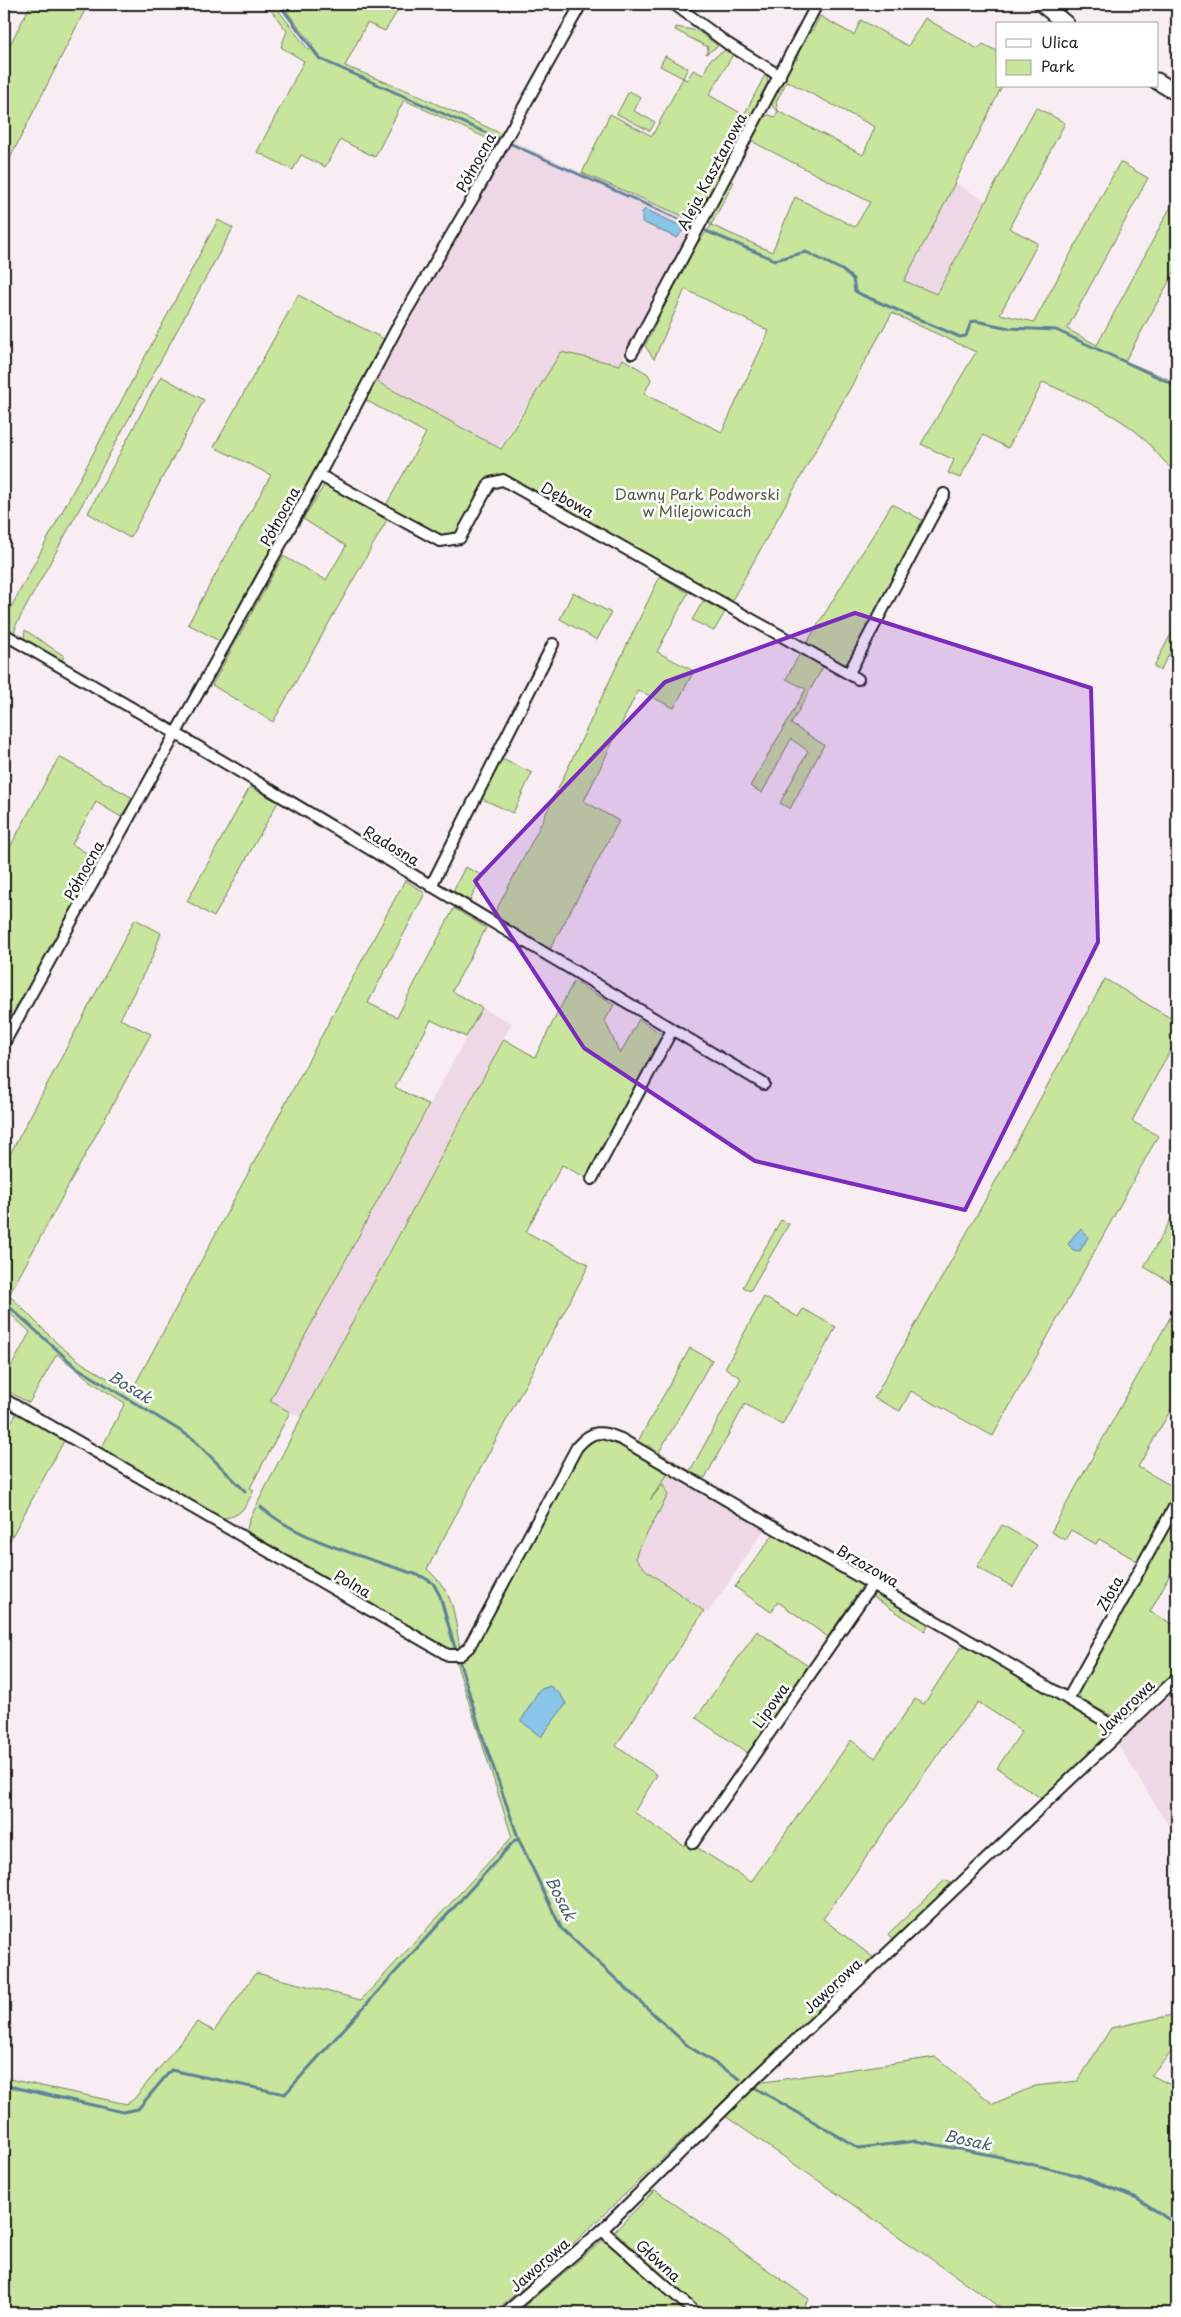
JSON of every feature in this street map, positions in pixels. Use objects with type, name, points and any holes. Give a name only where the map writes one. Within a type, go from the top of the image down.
[{"type":"main road","points":[[1042,4],[1064,22]]},
{"type":"main road","points":[[1158,82],[1177,93]]},
{"type":"street","name":"Północna","points":[[4,1043],[319,475],[400,322],[473,198],[581,4]]},
{"type":"street","points":[[674,4],[728,44],[780,76]]},
{"type":"street","name":"Aleja Kasztanowa","points":[[632,353],[817,4]]},
{"type":"street","name":"Dębowa","points":[[319,475],[440,541],[460,538],[490,483],[503,480],[853,676],[944,494]]},
{"type":"street","name":"Radosna","points":[[4,634],[175,733],[764,1084]]},
{"type":"street","points":[[431,886],[553,644]]},
{"type":"street","points":[[592,1179],[672,1030]]},
{"type":"street","name":"Polna","points":[[4,1399],[448,1655],[460,1655],[469,1648],[577,1448],[586,1438],[596,1432]]},
{"type":"street","name":"Brzozowa","points":[[596,1432],[621,1439],[1122,1731]]},
{"type":"street","name":"Złota","points":[[1068,1699],[1177,1502]]},
{"type":"street","name":"Lipowa","points":[[693,1843],[872,1585]]},
{"type":"street","name":"Jaworowa","points":[[505,2313],[602,2230],[765,2069],[1177,1678]]},
{"type":"street","name":"Główna","points":[[602,2230],[696,2313]]},
{"type":"highlighted area","points":[[855,613],[1091,688],[1098,942],[965,1210],[755,1161],[584,1048],[475,881],[665,682]]},
{"type":"shaded area","points":[[511,140],[582,173],[695,221],[620,365],[561,352],[498,449],[377,380]]},
{"type":"shaded area","points":[[955,183],[985,200],[937,294],[904,281]]},
{"type":"shaded area","points":[[482,1008],[512,1023],[301,1418],[270,1401]]},
{"type":"shaded area","points":[[667,1474],[764,1530],[708,1613],[619,1551]]},
{"type":"shaded area","points":[[1177,1688],[1177,1840],[1117,1743]]},
{"type":"green space","points":[[31,4],[88,4],[4,170],[4,56]]},
{"type":"green space","points":[[266,4],[274,4],[309,51],[313,45],[281,4],[402,4],[385,31],[367,23],[345,66],[408,91],[504,135],[502,139],[495,142],[404,100],[375,157],[341,140],[325,167],[301,155],[293,170],[257,152],[304,61],[281,47],[287,31]]},
{"type":"green space","name":"Dawny Park Podworski w Milejowicach","points":[[820,16],[854,35],[861,20],[908,46],[925,18],[978,49],[983,44],[996,50],[996,88],[1001,88],[945,203],[904,281],[937,294],[1036,107],[1065,123],[1009,228],[1038,243],[1000,314],[1034,322],[1120,162],[1148,178],[1067,329],[1097,345],[1177,195],[1177,267],[1125,361],[1177,383],[1177,473],[1139,434],[1117,418],[1043,382],[1008,448],[983,435],[960,478],[948,473],[954,460],[921,444],[976,352],[892,313],[730,604],[506,476],[487,479],[456,535],[438,536],[385,507],[426,433],[356,395],[221,642],[188,624],[271,475],[214,447],[298,295],[384,339],[365,375],[501,449],[561,352],[620,365],[623,359],[648,374],[651,380],[644,394],[722,432],[769,331],[685,289],[654,359],[645,346],[693,249],[711,226],[708,221],[730,181],[734,182],[711,225],[772,252],[795,197],[855,227],[870,202],[755,143],[752,139],[763,116],[775,117],[778,111],[773,107],[771,101],[793,60],[797,60],[799,54],[797,52],[807,33],[811,33]],"holes":[[[787,81],[875,127],[863,155],[778,111],[776,102]]]},
{"type":"green space","points":[[676,27],[698,31],[718,46],[706,54],[708,47],[675,30]]},
{"type":"green space","points":[[727,49],[735,51],[709,95],[744,115],[766,73],[768,82],[728,161],[730,163],[695,221],[582,173],[610,114],[652,136],[683,78],[687,80],[693,70],[703,75],[710,60]]},
{"type":"green space","points":[[665,56],[688,68],[683,78],[660,66]]},
{"type":"green space","points":[[629,91],[641,97],[634,111],[655,122],[650,131],[617,114]]},
{"type":"green space","points":[[218,220],[233,228],[16,625],[14,636],[4,630],[4,611],[8,613]]},
{"type":"green space","points":[[161,376],[204,400],[130,538],[88,513]]},
{"type":"green space","points":[[325,484],[387,520],[273,722],[212,685],[283,556],[326,580],[346,546],[303,519]]},
{"type":"green space","points":[[892,504],[924,521],[851,662],[842,664],[806,644]]},
{"type":"green space","points":[[660,576],[688,593],[657,652],[694,671],[674,708],[638,690],[584,801],[619,821],[549,951],[492,918],[539,828]]},
{"type":"green space","points":[[573,592],[611,613],[597,640],[560,619]]},
{"type":"green space","points":[[703,601],[725,612],[714,631],[692,620]]},
{"type":"green space","points":[[1177,623],[1177,640],[1160,671],[1154,666]]},
{"type":"green space","points":[[25,630],[64,656],[61,662],[24,639]]},
{"type":"green space","points":[[800,653],[826,664],[828,670],[823,667],[791,724],[824,745],[790,809],[780,803],[808,751],[791,739],[762,793],[750,786],[806,689],[786,679]]},
{"type":"green space","points":[[59,757],[133,798],[121,817],[96,802],[72,844],[99,861],[4,1034],[4,858]]},
{"type":"green space","points":[[500,758],[532,773],[513,813],[480,798]]},
{"type":"green space","points":[[250,787],[278,802],[214,917],[187,901]]},
{"type":"green space","points":[[465,867],[482,875],[470,901],[453,891]]},
{"type":"green space","points":[[405,880],[425,893],[368,1003],[397,1017],[454,908],[486,928],[452,991],[482,1008],[466,1037],[431,1020],[395,1087],[429,1105],[270,1401],[290,1412],[250,1488],[254,1490],[251,1496],[238,1513],[221,1518],[101,1449],[125,1403],[96,1385],[57,1354],[29,1403],[4,1389],[4,1380],[30,1332],[4,1308],[4,1156],[8,1158],[135,919],[161,933],[153,956],[120,1019],[151,1034],[9,1295],[60,1346],[82,1363],[131,1392]]},
{"type":"green space","points":[[1105,979],[1177,1022],[1177,1038],[1132,1121],[1158,1136],[993,1436],[911,1391],[900,1411],[874,1398],[987,1197]]},
{"type":"green space","points":[[574,981],[614,1005],[605,1021],[620,1054],[639,1019],[670,1040],[594,1182],[562,1165],[526,1232],[588,1264],[588,1267],[427,1569],[443,1587],[452,1605],[460,1648],[452,1651],[444,1649],[252,1536],[247,1530],[249,1520],[301,1418],[504,1039],[535,1057]]},
{"type":"green space","points":[[1171,1219],[1177,1223],[1177,1286],[1144,1267]]},
{"type":"green space","points":[[781,1220],[789,1224],[750,1291],[743,1287]]},
{"type":"green space","points":[[764,1297],[798,1317],[803,1309],[836,1327],[782,1425],[745,1404],[705,1478],[697,1475],[694,1477],[651,1453],[651,1447],[647,1445],[643,1448],[637,1443],[690,1348],[712,1360],[659,1452],[690,1471],[741,1378],[725,1368]]},
{"type":"green space","points":[[1177,1305],[1177,1399],[1138,1467],[1177,1489],[1177,1568],[1174,1567],[1150,1612],[1177,1626],[1177,1670],[1134,1714],[1120,1720],[1080,1699],[1078,1691],[1139,1562],[1099,1539],[1096,1544],[1071,1530],[1065,1540],[1051,1532]]},
{"type":"green space","points":[[18,1411],[65,1439],[4,1551],[4,1435]]},
{"type":"green space","points":[[597,1438],[616,1441],[625,1445],[670,1471],[650,1500],[663,1484],[668,1495],[637,1552],[636,1559],[647,1571],[704,1611],[616,1746],[657,1775],[634,1812],[684,1846],[687,1841],[751,1882],[851,1740],[875,1758],[915,1699],[924,1704],[960,1648],[967,1646],[1103,1725],[1107,1737],[1042,1799],[997,1768],[1022,1731],[978,1702],[950,1737],[823,1919],[874,1958],[559,2257],[493,2313],[4,2313],[4,2078],[127,2104],[134,2099],[197,2022],[214,2031],[256,1973],[361,2000],[512,1837],[456,1662],[466,1655],[579,1451]]},
{"type":"green space","points":[[1002,1525],[1037,1545],[1013,1587],[977,1567]]},
{"type":"green space","points":[[775,1532],[857,1581],[862,1586],[828,1637],[778,1602],[771,1612],[735,1587]]},
{"type":"green space","points":[[877,1592],[929,1622],[925,1631],[872,1596]]},
{"type":"green space","points":[[757,1631],[808,1666],[748,1753],[696,1718]]},
{"type":"green space","points":[[945,1880],[952,1884],[894,1941],[888,1934]]},
{"type":"green space","points":[[1177,2014],[1177,2046],[1151,2075],[1177,2088],[1177,2313],[1009,2313],[725,2116],[757,2083],[936,2057],[993,2104],[1035,2086],[1078,2081],[1111,2028]]},
{"type":"green space","points":[[655,2190],[809,2299],[799,2313],[703,2313],[615,2231]]},
{"type":"green space","points":[[603,2240],[690,2313],[516,2313]]},
{"type":"water","points":[[645,209],[685,228],[677,238],[642,222],[642,212]]},
{"type":"water","points":[[1081,1229],[1088,1237],[1080,1251],[1073,1250],[1068,1244]]},
{"type":"water","points":[[550,1686],[561,1695],[566,1704],[541,1737],[521,1721],[539,1690]]},
{"type":"waterway","points":[[279,4],[320,59],[498,138]]},
{"type":"waterway","points":[[509,143],[692,225]]},
{"type":"waterway","points":[[706,231],[775,260],[806,252],[842,270],[853,279],[855,291],[862,295],[960,337],[966,336],[971,322],[976,321],[1009,328],[1056,330],[1177,386]]},
{"type":"waterway","name":"Bosak","points":[[4,1302],[76,1367],[192,1438],[245,1491]]},
{"type":"waterway","name":"Bosak","points":[[261,1507],[277,1519],[316,1540],[423,1577],[433,1583],[440,1596],[455,1648]]},
{"type":"waterway","name":"Bosak","points":[[459,1660],[481,1732],[519,1840],[561,1928],[688,2046],[740,2079]]},
{"type":"waterway","points":[[4,2085],[123,2112],[138,2109],[171,2070],[285,2094],[515,1840],[519,1840]]},
{"type":"waterway","name":"Bosak","points":[[757,2089],[859,2148],[916,2141],[996,2156],[1077,2175],[1137,2198],[1177,2225]]}]
